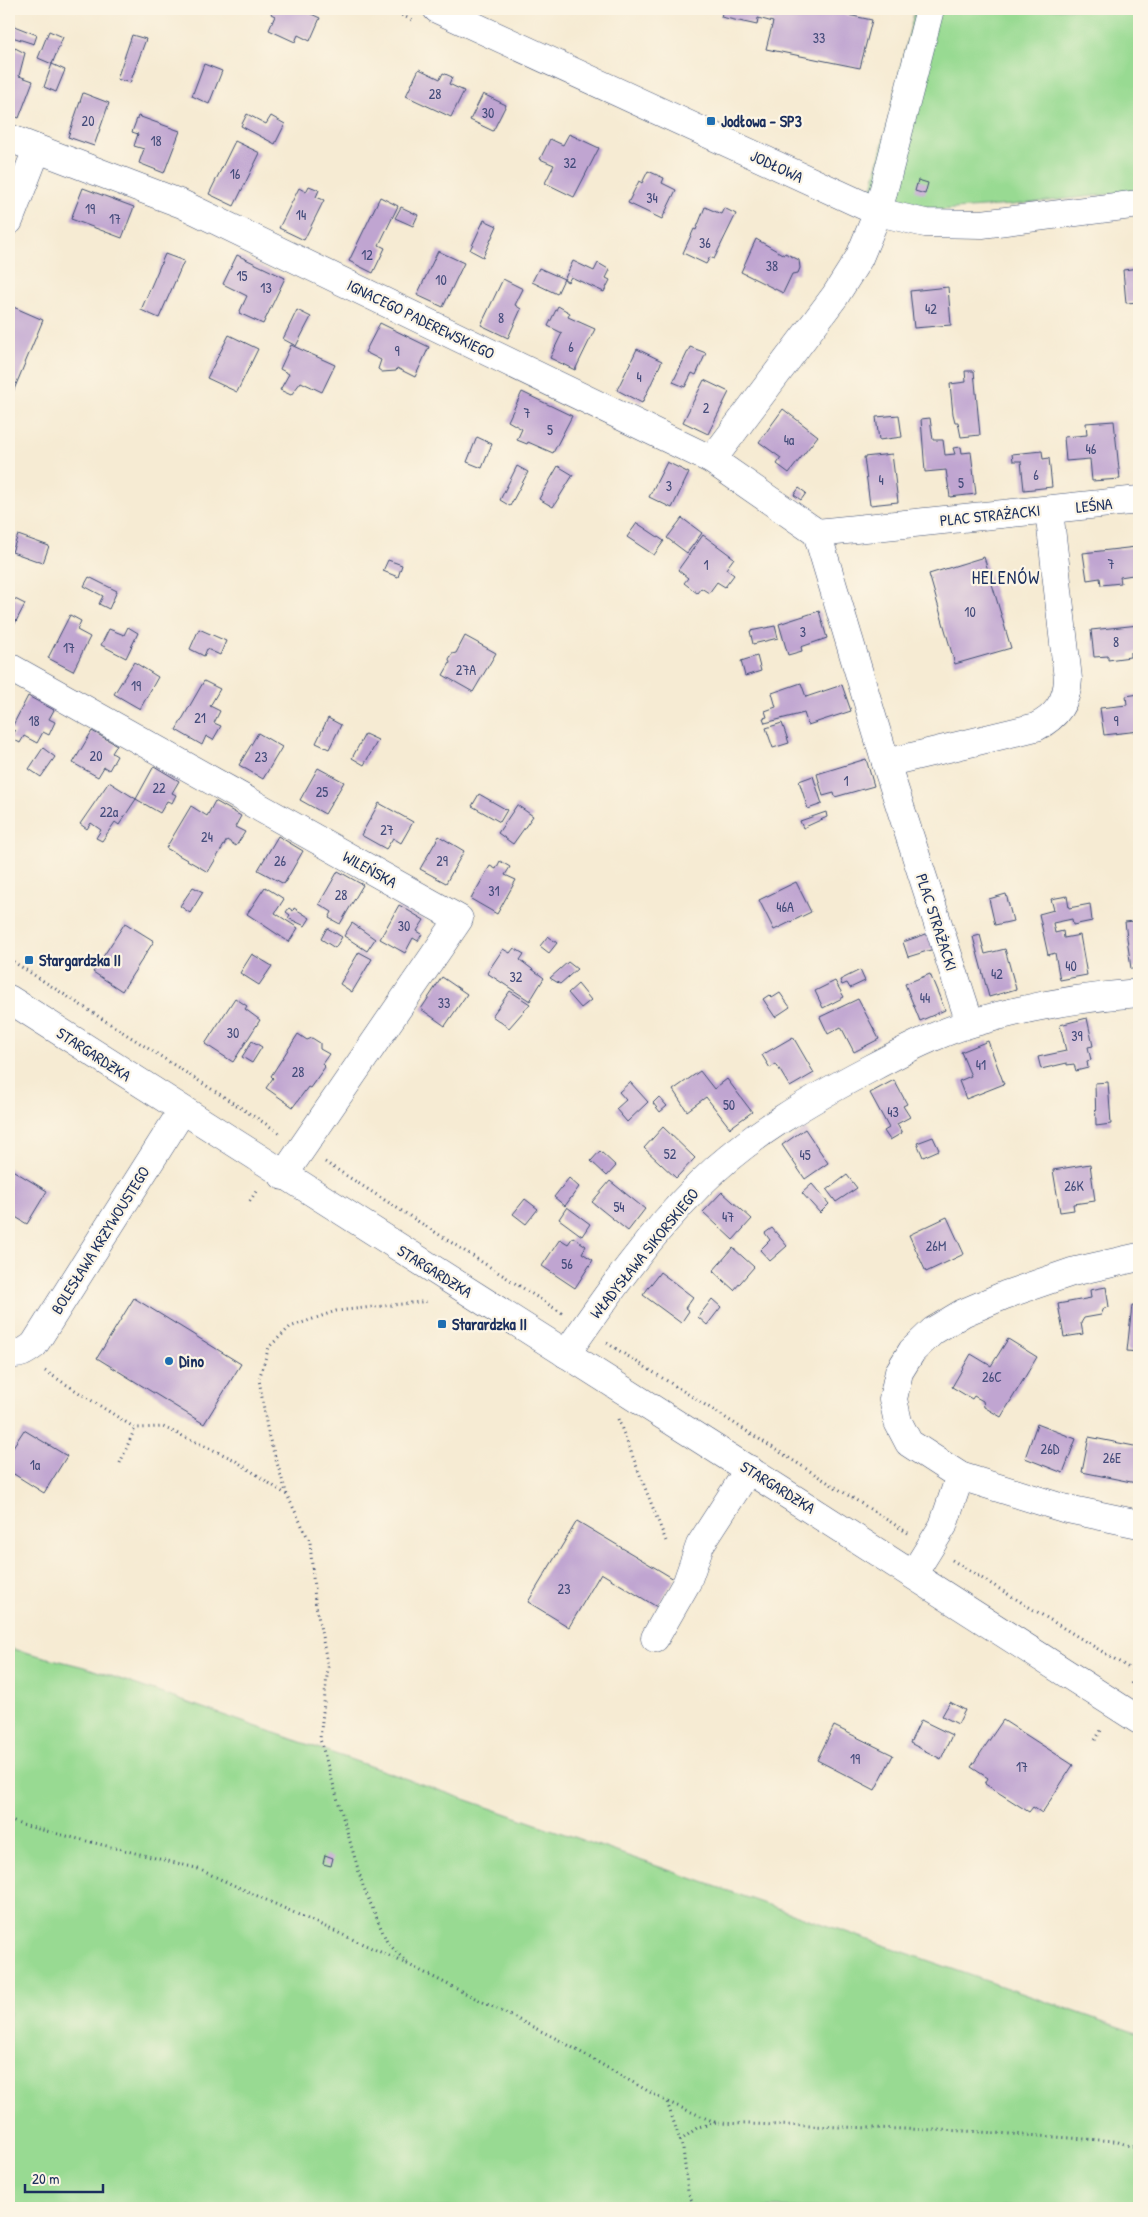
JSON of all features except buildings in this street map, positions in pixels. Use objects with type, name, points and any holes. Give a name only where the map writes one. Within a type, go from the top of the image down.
[{"type":"street","name":"JODŁOWA","points":[[437,9],[878,212],[925,223],[982,224],[1139,204]]},
{"type":"street","points":[[712,460],[835,296],[859,258],[878,212],[930,9]]},
{"type":"street","name":"IGNACEGO PADEREWSKIEGO","points":[[9,138],[182,204],[712,460],[817,533]]},
{"type":"street","points":[[9,220],[37,149]]},
{"type":"street","name":"LEŚNA","points":[[1048,510],[1139,500]]},
{"type":"street","name":"PLAC STRAŻACKI","points":[[886,763],[1036,727],[1046,722],[1058,711],[1066,695],[1068,679],[1048,510],[817,533],[886,763],[970,1023]]},
{"type":"street","name":"WILEŃSKA","points":[[9,667],[459,919],[283,1176]]},
{"type":"street","name":"WŁADYSŁAWA SIKORSKIEGO","points":[[566,1354],[640,1252],[675,1210],[729,1158],[791,1112],[902,1051],[970,1023],[1080,1000],[1139,993]]},
{"type":"street","name":"STARGARDZKA","points":[[9,999],[283,1176],[749,1468],[1139,1720]]},
{"type":"street","name":"BOLESŁAWA KRZYWOUSTEGO","points":[[16,1352],[34,1345],[182,1111]]},
{"type":"street","points":[[1139,1257],[1072,1272],[1005,1294],[963,1313],[933,1331],[912,1351],[899,1372],[893,1399],[898,1422],[909,1443],[960,1476],[1063,1508],[1139,1524]]},
{"type":"street","points":[[655,1638],[687,1582],[700,1545],[749,1468]]},
{"type":"street","points":[[914,1574],[943,1526],[960,1476]]},
{"type":"path","points":[[409,1965],[387,1942],[363,1886],[320,1739],[328,1666],[315,1600],[310,1542],[287,1495],[268,1434],[259,1379],[269,1347],[290,1327],[336,1311],[430,1301]]},
{"type":"path","points":[[16,1352],[135,1428],[163,1427],[233,1459],[287,1495]]},
{"type":"path","points":[[615,1410],[666,1541]]},
{"type":"path","points":[[120,1463],[135,1428]]},
{"type":"path","points":[[9,1820],[22,1825],[196,1868],[409,1965],[561,2041],[667,2102],[717,2123]]},
{"type":"path","points":[[667,2102],[680,2141],[688,2192],[695,2208]]},
{"type":"path","points":[[680,2141],[698,2127],[717,2123],[966,2131],[1115,2141],[1139,2149]]},
{"type":"green space","points":[[915,9],[1139,9],[1139,191],[1012,205],[939,210],[871,192]]},
{"type":"green space","points":[[9,1648],[88,1668],[1139,2034],[1139,2208],[9,2208]]},
{"type":"place","name":"Jodłowa - SP3","points":[[711,121]]},
{"type":"place","name":"Stargardzka II","points":[[29,960]]},
{"type":"place","name":"Starardzka II","points":[[442,1324]]},
{"type":"place","name":"Dino","points":[[169,1361]]},
{"type":"district","name":"HELENÓW","points":[[1006,577]]}]
